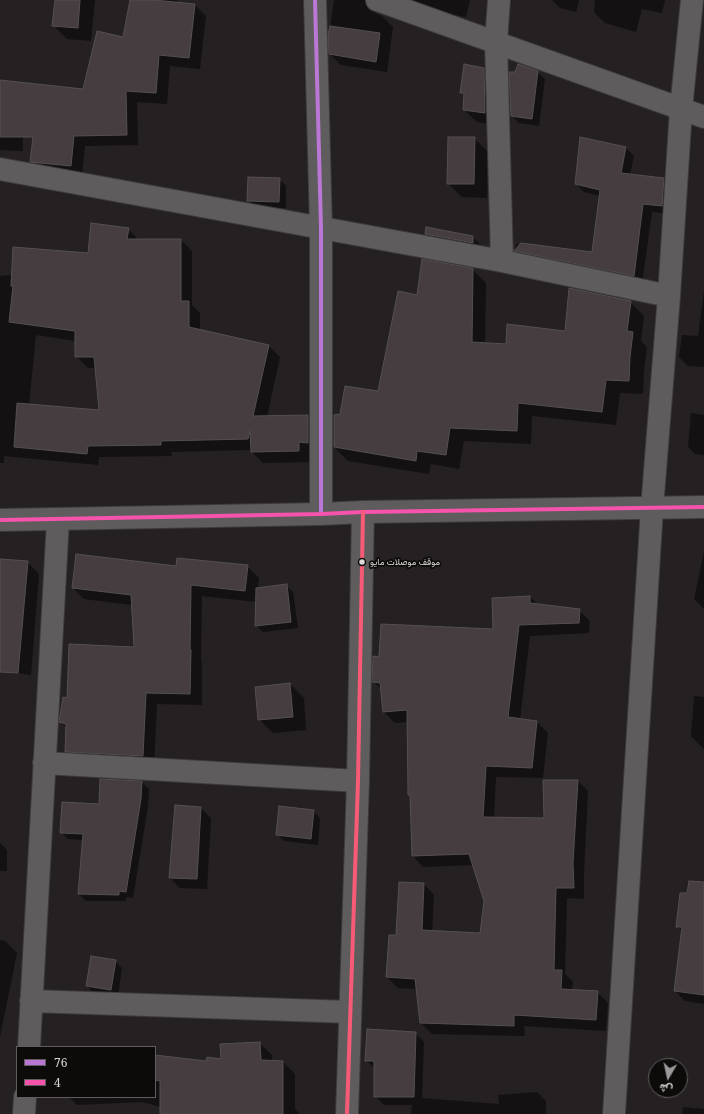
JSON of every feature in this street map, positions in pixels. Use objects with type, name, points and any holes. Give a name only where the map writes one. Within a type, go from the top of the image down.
[{"type":"street","points":[[316,0],[322,228],[321,514]]},
{"type":"street","points":[[377,0],[704,117]]},
{"type":"street","points":[[499,0],[496,42],[502,261]]},
{"type":"street","points":[[614,1114],[652,508],[669,296],[681,109],[692,0]]},
{"type":"street","points":[[0,169],[502,261],[669,296]]},
{"type":"street","points":[[0,520],[58,520],[363,512],[704,507]]},
{"type":"street","points":[[347,1114],[358,781],[363,512]]},
{"type":"street","points":[[28,1046],[58,520]]},
{"type":"street","points":[[44,763],[358,781]]},
{"type":"street","points":[[31,1001],[350,1012]]},
{"type":"street","points":[[24,1114],[25,1098]]},
{"type":"building","points":[[55,0],[80,0],[78,28],[52,26]]},
{"type":"building","points":[[130,0],[154,0],[195,4],[189,58],[159,55],[156,93],[126,91],[127,135],[74,136],[71,166],[30,162],[33,137],[0,137],[0,80],[83,89],[97,31],[123,37]]},
{"type":"building","points":[[330,26],[380,33],[376,62],[329,54],[328,35]]},
{"type":"building","points":[[464,64],[484,68],[485,113],[463,110],[464,93],[460,93]]},
{"type":"building","points":[[518,64],[538,71],[532,119],[511,116],[509,72],[515,72]]},
{"type":"building","points":[[448,137],[475,137],[474,184],[447,184]]},
{"type":"building","points":[[580,137],[626,147],[621,173],[664,178],[662,206],[643,204],[634,276],[514,251],[521,243],[592,252],[600,190],[575,184]]},
{"type":"building","points":[[248,177],[280,178],[279,202],[247,201]]},
{"type":"building","points":[[91,223],[129,228],[127,239],[181,239],[181,301],[189,301],[189,327],[269,345],[253,416],[308,415],[308,443],[299,442],[299,451],[251,452],[250,431],[248,439],[161,441],[161,445],[88,446],[87,454],[14,447],[17,403],[99,410],[94,357],[75,357],[75,331],[9,322],[13,286],[11,286],[13,247],[88,253]]},
{"type":"building","points":[[426,227],[473,236],[473,243],[425,234]]},
{"type":"building","points":[[422,259],[473,268],[472,342],[506,344],[507,324],[565,331],[569,288],[631,301],[627,331],[633,332],[629,381],[606,380],[602,412],[518,403],[517,431],[450,428],[446,455],[417,451],[416,461],[334,447],[334,415],[340,414],[345,386],[378,391],[398,291],[417,295]]},
{"type":"building","points":[[76,554],[176,566],[177,558],[248,565],[245,591],[191,585],[190,694],[146,693],[143,756],[65,752],[66,724],[59,722],[63,697],[67,698],[69,644],[134,647],[131,595],[72,588]]},
{"type":"building","points":[[0,559],[28,561],[18,673],[0,672]]},
{"type":"building","points":[[287,584],[291,622],[255,626],[256,588]]},
{"type":"building","points":[[530,596],[530,603],[580,609],[579,623],[519,625],[508,717],[537,721],[532,768],[486,766],[483,817],[544,818],[543,780],[578,780],[573,863],[574,888],[556,888],[554,970],[562,970],[561,989],[598,991],[596,1020],[514,1015],[514,1026],[420,1023],[415,979],[386,977],[389,935],[396,935],[399,882],[424,883],[422,930],[480,933],[484,901],[469,854],[412,856],[410,795],[408,795],[407,710],[383,712],[380,683],[372,682],[373,656],[379,657],[381,624],[493,629],[492,598]]},
{"type":"building","points":[[290,683],[293,717],[258,720],[255,687]]},
{"type":"building","points":[[100,779],[142,781],[141,799],[126,892],[119,891],[119,895],[78,894],[83,834],[60,833],[62,802],[99,804]]},
{"type":"building","points":[[175,805],[201,807],[197,879],[169,878]]},
{"type":"building","points":[[279,806],[314,810],[311,839],[276,835]]},
{"type":"building","points":[[689,881],[704,882],[704,995],[674,991],[682,927],[676,927],[680,893],[687,893]]},
{"type":"building","points":[[91,956],[116,960],[111,990],[86,986]]},
{"type":"building","points":[[367,1029],[416,1032],[414,1097],[374,1097],[374,1061],[365,1061]]},
{"type":"building","points":[[260,1042],[261,1060],[283,1061],[283,1114],[160,1114],[160,1081],[156,1080],[156,1055],[206,1061],[207,1057],[221,1059],[220,1044]]},
{"type":"transit line","name":"76","points":[[315,0],[321,228],[321,514]]},
{"type":"transit line","name":"4","points":[[0,520],[363,512],[704,507]]},
{"type":"transit line","points":[[347,1114],[358,781],[363,512]]},
{"type":"place","name":"موقف موصلات مايو","points":[[362,562]]}]
